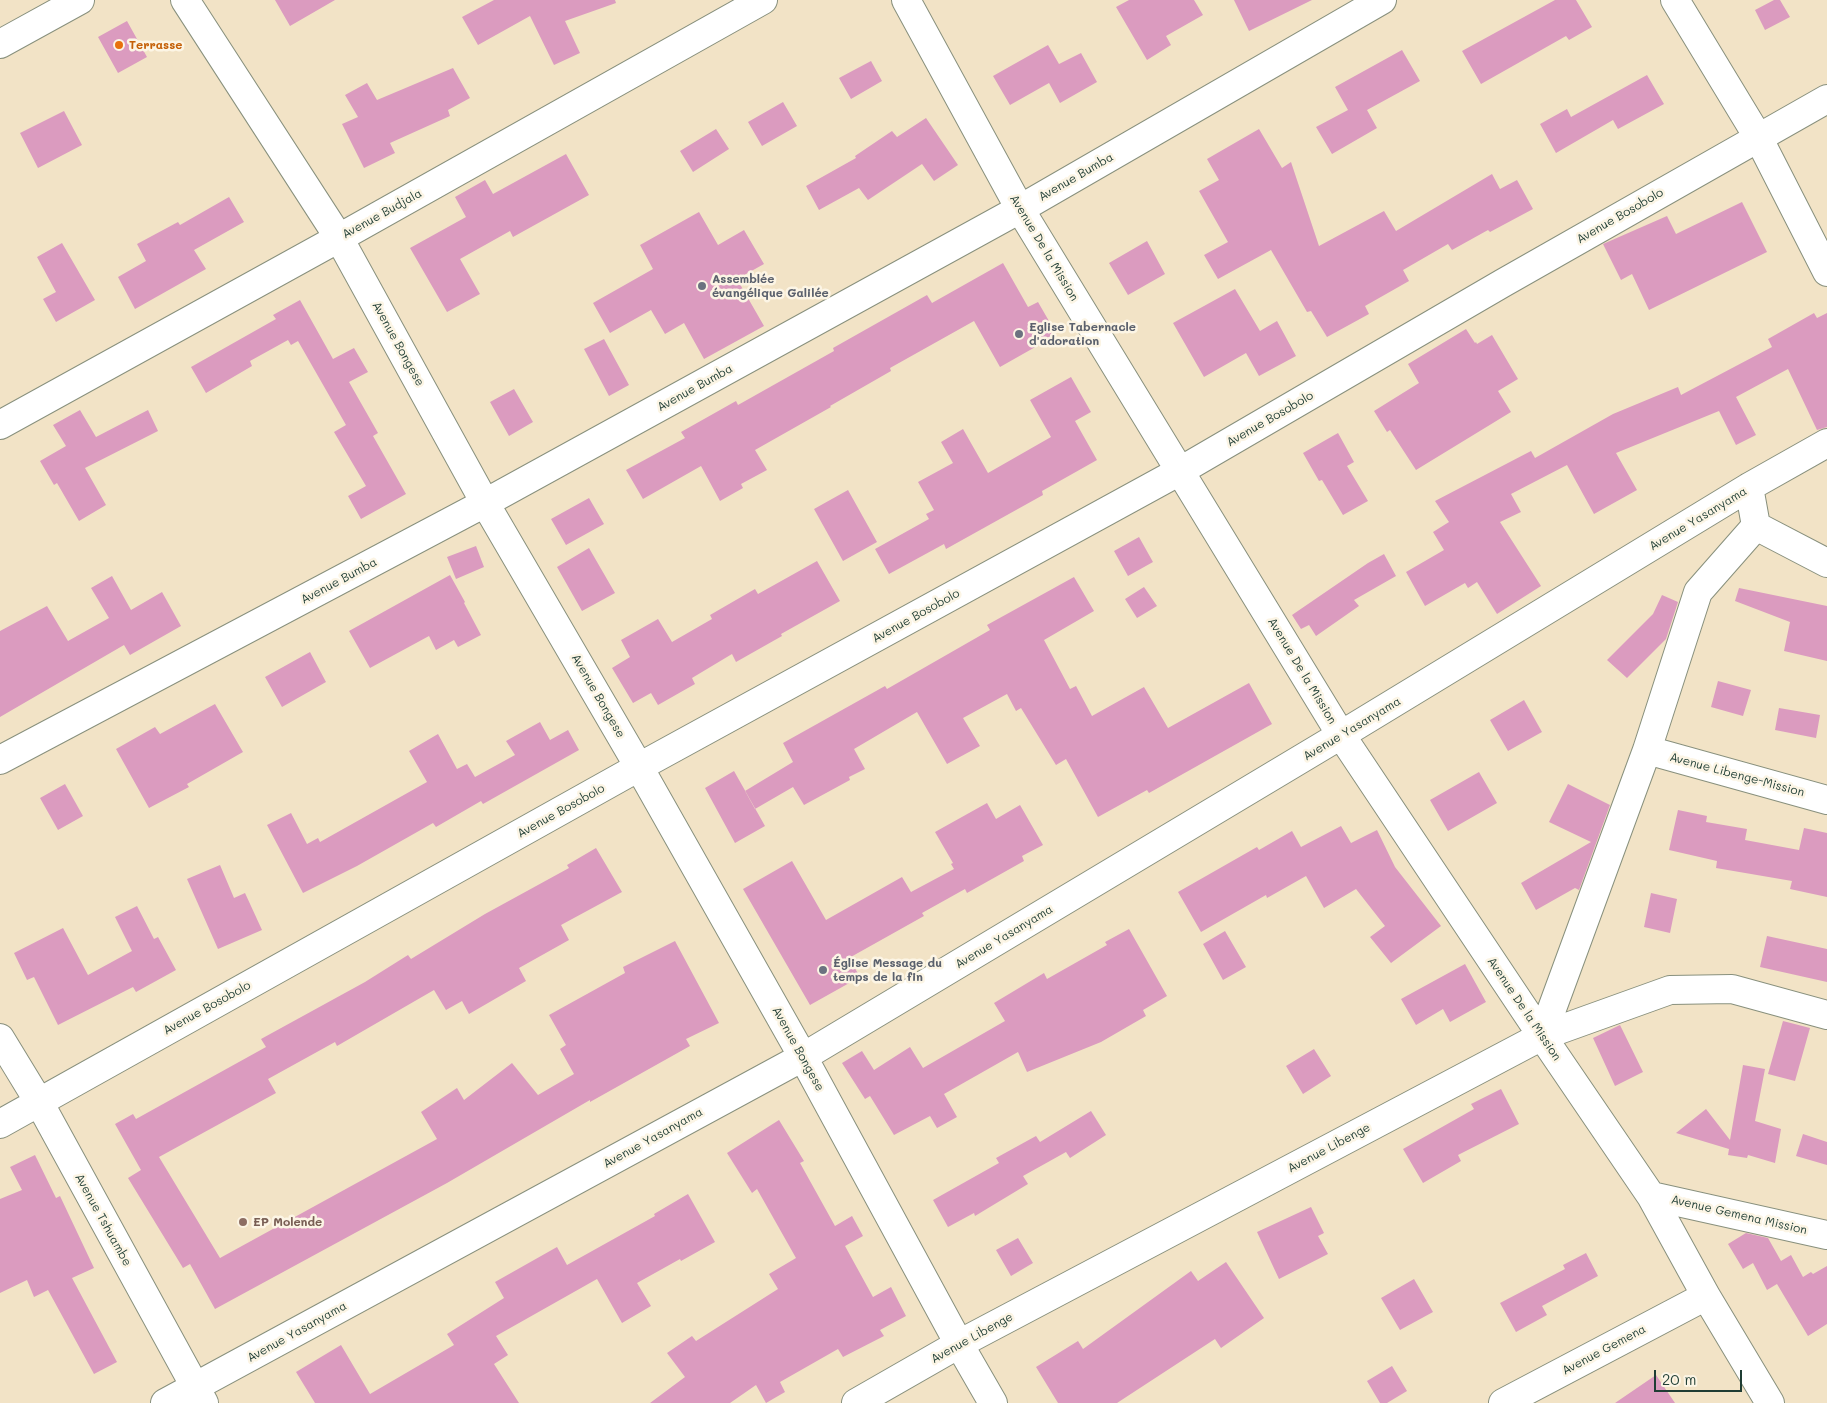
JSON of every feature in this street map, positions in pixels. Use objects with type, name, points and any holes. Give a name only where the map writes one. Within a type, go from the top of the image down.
[{"type":"street","points":[[0,44],[80,0]]},
{"type":"street","name":"Avenue Bongese","points":[[186,0],[340,238],[485,504],[639,768],[803,1057],[959,1344],[994,1403]]},
{"type":"street","name":"Avenue Budjala","points":[[0,425],[340,238],[763,0]]},
{"type":"street","name":"Avenue De la Mission","points":[[906,0],[1020,209],[1341,736],[1651,1196],[1706,1296],[1770,1403]]},
{"type":"street","name":"Avenue Bumba","points":[[0,760],[485,504],[1020,209],[1382,0]]},
{"type":"street","points":[[1675,0],[1758,137],[1827,272]]},
{"type":"street","name":"Avenue Bosobolo","points":[[0,1124],[639,768],[1180,471],[1503,283],[1758,137],[1827,100]]},
{"type":"street","name":"Avenue Yasanyama","points":[[165,1403],[199,1395],[803,1057],[1341,736],[1749,488],[1827,444]]},
{"type":"street","points":[[1749,488],[1756,526]]},
{"type":"street","points":[[1756,526],[1827,564]]},
{"type":"street","points":[[1542,1036],[1647,750],[1698,592],[1756,526]]},
{"type":"street","name":"Avenue Libenge-Mission","points":[[1647,750],[1827,800]]},
{"type":"street","name":"Avenue Libenge","points":[[856,1403],[959,1344],[1542,1036],[1670,990],[1732,990],[1827,1015]]},
{"type":"street","name":"Avenue Tshuambe","points":[[0,1038],[39,1102],[199,1395]]},
{"type":"street","name":"Avenue Gemena Mission","points":[[1651,1196],[1827,1235]]},
{"type":"street","name":"Avenue Gemena","points":[[1503,1403],[1706,1296]]},
{"type":"building","points":[[275,0],[335,0],[290,26]]},
{"type":"building","points":[[494,0],[615,0],[616,3],[565,21],[580,53],[554,65],[530,16],[478,45],[462,17]]},
{"type":"building","points":[[1129,0],[1194,0],[1203,15],[1166,36],[1171,45],[1147,60],[1116,7]]},
{"type":"building","points":[[1234,0],[1312,0],[1249,31]]},
{"type":"building","points":[[1555,0],[1576,0],[1592,27],[1569,40],[1566,36],[1481,84],[1462,51]]},
{"type":"building","points":[[1774,0],[1780,0],[1790,17],[1765,30],[1755,10]]},
{"type":"building","points":[[127,21],[147,57],[118,73],[98,37]]},
{"type":"building","points":[[1048,45],[1059,64],[1081,53],[1097,82],[1060,103],[1049,83],[1010,105],[993,76]]},
{"type":"building","points":[[1402,50],[1420,81],[1367,110],[1377,128],[1332,154],[1316,127],[1348,110],[1335,87]]},
{"type":"building","points":[[871,61],[882,81],[851,99],[839,78]]},
{"type":"building","points":[[453,68],[470,98],[448,110],[450,116],[390,143],[395,153],[364,168],[342,124],[358,117],[345,95],[367,83],[377,100]]},
{"type":"building","points":[[1647,75],[1664,104],[1618,129],[1613,120],[1556,153],[1540,124],[1567,109],[1571,117]]},
{"type":"building","points":[[783,102],[797,126],[762,146],[748,122]]},
{"type":"building","points":[[64,111],[82,145],[38,168],[20,133]]},
{"type":"building","points":[[926,118],[958,165],[934,181],[922,164],[868,200],[859,188],[819,210],[806,186],[856,158],[855,156],[892,131],[897,137]]},
{"type":"building","points":[[716,129],[729,149],[693,172],[680,151]]},
{"type":"building","points":[[1259,129],[1282,168],[1291,162],[1319,246],[1384,211],[1396,231],[1492,174],[1500,189],[1517,180],[1533,209],[1490,232],[1488,230],[1452,250],[1448,244],[1403,270],[1409,281],[1365,306],[1369,314],[1327,337],[1311,311],[1307,312],[1271,250],[1218,279],[1204,255],[1228,242],[1199,191],[1219,180],[1207,159]]},
{"type":"building","points":[[566,154],[589,195],[513,237],[510,231],[460,259],[480,294],[447,312],[410,248],[466,217],[455,197],[485,180],[493,194]]},
{"type":"building","points":[[229,197],[244,222],[194,250],[206,269],[135,309],[118,277],[146,261],[137,244],[178,222],[180,225]]},
{"type":"building","points":[[1742,202],[1767,252],[1649,310],[1632,274],[1621,280],[1603,244],[1667,216],[1676,234]]},
{"type":"building","name":"Assemblée évangélique Galilée","points":[[699,212],[718,245],[744,230],[764,264],[737,279],[764,326],[704,359],[684,323],[665,334],[651,310],[610,333],[593,303],[653,269],[640,245]]},
{"type":"building","points":[[1147,241],[1165,274],[1128,295],[1109,263]]},
{"type":"building","points":[[62,243],[95,300],[56,322],[43,299],[56,292],[37,257]]},
{"type":"building","points":[[1003,263],[1028,307],[1038,302],[1053,328],[1053,337],[1000,367],[974,321],[890,368],[891,371],[755,450],[767,470],[741,484],[743,488],[720,501],[701,466],[643,499],[626,470],[685,438],[681,432],[736,401],[738,405],[834,351],[833,348],[927,295],[932,303]]},
{"type":"building","points":[[1235,289],[1260,331],[1277,321],[1296,356],[1259,376],[1246,353],[1204,377],[1173,323]]},
{"type":"building","points":[[300,300],[333,359],[354,348],[368,372],[349,382],[378,433],[373,436],[406,494],[361,519],[348,496],[366,486],[334,432],[346,425],[298,341],[291,345],[288,340],[250,361],[252,366],[206,393],[191,367],[276,319],[273,315]]},
{"type":"building","points":[[1814,313],[1817,318],[1827,313],[1827,427],[1817,430],[1788,369],[1736,397],[1756,435],[1736,445],[1719,411],[1616,453],[1637,490],[1594,514],[1567,465],[1511,494],[1521,512],[1500,522],[1541,586],[1497,614],[1477,582],[1468,588],[1465,583],[1425,606],[1406,572],[1444,550],[1433,532],[1449,522],[1435,501],[1531,451],[1535,458],[1613,414],[1678,387],[1681,395],[1772,347],[1768,339]]},
{"type":"building","points":[[1466,329],[1477,344],[1492,335],[1518,379],[1498,391],[1511,412],[1416,470],[1390,430],[1387,432],[1374,411],[1419,383],[1408,364]]},
{"type":"building","points":[[604,339],[629,385],[609,396],[584,349]]},
{"type":"building","points":[[1071,377],[1091,412],[1075,421],[1097,460],[1042,491],[1043,495],[946,549],[944,544],[889,574],[875,549],[929,519],[926,514],[934,510],[918,482],[953,463],[941,442],[963,429],[988,473],[1051,437],[1030,400]]},
{"type":"building","points":[[514,389],[533,422],[509,436],[490,402]]},
{"type":"building","points":[[80,410],[96,437],[148,410],[158,431],[85,468],[106,505],[79,521],[57,483],[54,485],[40,461],[66,446],[53,425]]},
{"type":"building","points":[[1338,433],[1354,462],[1347,466],[1368,501],[1343,515],[1322,480],[1319,481],[1303,453]]},
{"type":"building","points":[[848,490],[877,542],[843,561],[814,509]]},
{"type":"building","points":[[589,498],[604,524],[566,545],[551,519]]},
{"type":"building","points":[[1139,537],[1153,562],[1128,576],[1114,551]]},
{"type":"building","points":[[476,546],[484,567],[456,579],[447,557]]},
{"type":"building","points":[[589,548],[615,593],[582,611],[557,567]]},
{"type":"building","points":[[1384,554],[1396,576],[1354,600],[1359,606],[1316,636],[1309,625],[1301,629],[1292,615]]},
{"type":"building","points":[[817,561],[840,601],[736,662],[732,654],[692,678],[695,684],[658,705],[651,693],[633,703],[612,668],[630,657],[621,640],[658,619],[672,642],[712,619],[710,615],[755,589],[758,594]]},
{"type":"building","points":[[450,575],[481,635],[458,647],[454,640],[436,650],[429,636],[370,668],[349,631]]},
{"type":"building","points":[[112,576],[131,610],[162,592],[181,626],[130,655],[124,645],[0,717],[0,631],[47,606],[68,641],[109,618],[91,588]]},
{"type":"building","points":[[1074,577],[1094,611],[1044,640],[1070,689],[1076,686],[1092,716],[1144,687],[1168,728],[1249,683],[1272,724],[1149,793],[1147,790],[1098,817],[1066,759],[1056,765],[1021,708],[1016,711],[1007,694],[963,718],[980,746],[947,764],[917,712],[854,749],[865,769],[849,777],[850,780],[804,805],[793,787],[755,809],[745,791],[793,762],[783,743],[885,686],[887,689],[990,630],[987,625]]},
{"type":"building","points":[[1144,587],[1157,606],[1137,618],[1125,599]]},
{"type":"building","points":[[1739,588],[1827,606],[1827,661],[1784,651],[1790,622],[1735,601]]},
{"type":"building","points":[[1662,595],[1678,602],[1666,639],[1627,678],[1607,660],[1653,614]]},
{"type":"building","points":[[310,652],[326,682],[282,707],[265,677]]},
{"type":"building","points":[[1718,681],[1751,690],[1743,716],[1711,707]]},
{"type":"building","points":[[1524,700],[1542,732],[1508,751],[1490,720]]},
{"type":"building","points":[[215,704],[243,752],[187,784],[189,787],[149,808],[116,749],[155,727],[160,734]]},
{"type":"building","points":[[1779,708],[1820,715],[1816,738],[1775,730]]},
{"type":"building","points":[[540,722],[550,740],[568,730],[579,750],[483,804],[481,801],[436,827],[433,823],[357,866],[303,893],[267,825],[291,813],[307,844],[318,838],[320,842],[427,782],[409,751],[438,734],[457,769],[467,764],[475,777],[515,755],[506,741]]},
{"type":"building","points":[[734,771],[765,826],[735,843],[705,788]]},
{"type":"building","points":[[1479,772],[1497,803],[1448,831],[1430,800]]},
{"type":"building","points":[[65,784],[83,816],[58,830],[40,798]]},
{"type":"building","points":[[1568,784],[1610,805],[1579,890],[1575,888],[1536,910],[1521,883],[1591,842],[1549,822]]},
{"type":"building","points":[[987,803],[996,819],[1020,805],[1043,845],[1022,856],[1024,861],[967,893],[965,889],[922,913],[924,916],[849,958],[860,977],[810,1005],[743,889],[792,861],[826,920],[902,877],[911,892],[954,869],[951,864],[953,863],[935,832]]},
{"type":"building","points":[[1678,810],[1707,816],[1706,822],[1747,829],[1745,840],[1799,850],[1804,828],[1827,833],[1827,897],[1790,889],[1792,881],[1716,868],[1717,861],[1669,850]]},
{"type":"building","points":[[1341,826],[1351,843],[1377,830],[1395,867],[1441,926],[1391,963],[1370,937],[1385,926],[1356,889],[1324,908],[1306,876],[1267,898],[1266,895],[1201,932],[1178,892],[1257,847],[1259,850],[1292,831],[1301,847]]},
{"type":"building","points":[[596,848],[622,892],[561,925],[569,940],[519,968],[526,981],[469,1014],[462,1001],[446,1010],[434,990],[337,1046],[335,1042],[268,1079],[276,1093],[159,1157],[220,1258],[437,1139],[421,1112],[457,1088],[464,1100],[512,1063],[538,1095],[574,1074],[560,1049],[566,1045],[549,1015],[625,973],[623,967],[675,941],[719,1023],[686,1039],[690,1046],[590,1102],[590,1100],[447,1183],[215,1309],[190,1264],[183,1268],[128,1178],[141,1170],[115,1124],[133,1114],[136,1119],[266,1047],[261,1039],[365,982],[408,955],[411,959],[485,914],[569,868],[567,865]]},
{"type":"building","points":[[220,865],[234,898],[245,893],[262,930],[218,949],[187,879]]},
{"type":"building","points":[[1651,893],[1677,899],[1670,933],[1644,927]]},
{"type":"building","points":[[137,906],[154,939],[158,937],[176,970],[136,992],[133,987],[58,1025],[34,977],[27,980],[14,953],[63,928],[88,975],[132,951],[115,917]]},
{"type":"building","points":[[1129,929],[1167,996],[1143,1010],[1146,1016],[1101,1042],[1027,1072],[1018,1052],[944,1094],[957,1117],[937,1128],[930,1116],[894,1135],[870,1096],[865,1099],[842,1063],[862,1051],[874,1070],[910,1047],[923,1068],[1005,1021],[994,1003],[1044,973],[1047,979],[1107,945],[1105,942]]},
{"type":"building","points":[[1225,931],[1246,967],[1223,980],[1203,944]]},
{"type":"building","points":[[1767,936],[1827,949],[1827,982],[1760,967]]},
{"type":"building","points":[[1465,964],[1486,1002],[1450,1022],[1443,1009],[1416,1025],[1401,999]]},
{"type":"building","points":[[1783,1021],[1810,1028],[1795,1081],[1768,1074]]},
{"type":"building","points":[[1620,1025],[1643,1072],[1615,1086],[1593,1038]]},
{"type":"building","points":[[1314,1049],[1331,1076],[1303,1094],[1286,1066]]},
{"type":"building","points":[[1743,1065],[1765,1069],[1755,1121],[1781,1129],[1775,1163],[1748,1155],[1747,1158],[1728,1155],[1729,1149],[1676,1133],[1706,1109],[1730,1140]]},
{"type":"building","points":[[1501,1089],[1519,1124],[1458,1155],[1461,1161],[1423,1183],[1403,1149],[1474,1109],[1471,1104]]},
{"type":"building","points":[[1091,1111],[1106,1135],[1070,1158],[1066,1152],[1023,1176],[1028,1184],[975,1216],[974,1213],[948,1227],[933,1200],[999,1163],[996,1158],[1036,1136],[1040,1142]]},
{"type":"building","points":[[779,1120],[804,1161],[800,1163],[835,1226],[852,1216],[863,1236],[845,1246],[873,1297],[891,1287],[906,1316],[880,1330],[884,1336],[843,1357],[838,1349],[780,1382],[785,1392],[766,1403],[756,1385],[730,1403],[650,1403],[685,1377],[667,1353],[692,1336],[696,1341],[778,1289],[769,1274],[796,1258],[757,1189],[752,1193],[727,1153]]},
{"type":"building","points":[[1803,1134],[1827,1142],[1827,1165],[1796,1156]]},
{"type":"building","points":[[35,1155],[56,1198],[60,1196],[94,1268],[72,1278],[117,1362],[94,1374],[48,1290],[34,1297],[27,1280],[0,1293],[0,1199],[22,1190],[10,1167]]},
{"type":"building","points":[[688,1194],[715,1242],[637,1283],[651,1306],[622,1323],[597,1279],[496,1336],[508,1355],[494,1364],[519,1403],[315,1403],[296,1372],[341,1345],[370,1394],[454,1345],[447,1334],[504,1298],[495,1282],[557,1247],[567,1265],[655,1216],[654,1214]]},
{"type":"building","points":[[1311,1207],[1324,1233],[1318,1236],[1328,1254],[1279,1279],[1257,1232]]},
{"type":"building","points":[[1746,1233],[1768,1238],[1781,1261],[1791,1255],[1803,1277],[1827,1266],[1827,1324],[1808,1336],[1777,1284],[1767,1290],[1753,1263],[1743,1269],[1728,1244]]},
{"type":"building","points":[[1018,1238],[1033,1263],[1011,1276],[996,1250]]},
{"type":"building","points":[[1586,1253],[1598,1276],[1542,1306],[1547,1315],[1516,1332],[1500,1303],[1565,1269],[1563,1265]]},
{"type":"building","points":[[1226,1262],[1264,1318],[1221,1348],[1215,1339],[1117,1403],[1058,1403],[1036,1367],[1078,1341],[1083,1349],[1191,1271],[1198,1281]]},
{"type":"building","points":[[1414,1279],[1433,1312],[1400,1330],[1381,1298]]},
{"type":"building","points":[[1392,1366],[1407,1391],[1387,1403],[1380,1403],[1367,1381]]},
{"type":"building","points":[[1656,1375],[1675,1403],[1615,1403]]},
{"type":"place","name":"Terrasse","points":[[119,45]]},
{"type":"place","name":"Assemblée évangélique Galilée","points":[[702,286]]},
{"type":"place","name":"Eglise Tabernacle d'adoration","points":[[1019,334]]},
{"type":"place","name":"Église Message du temps de la fin","points":[[823,970]]},
{"type":"place","name":"EP Molende","points":[[243,1222]]}]
